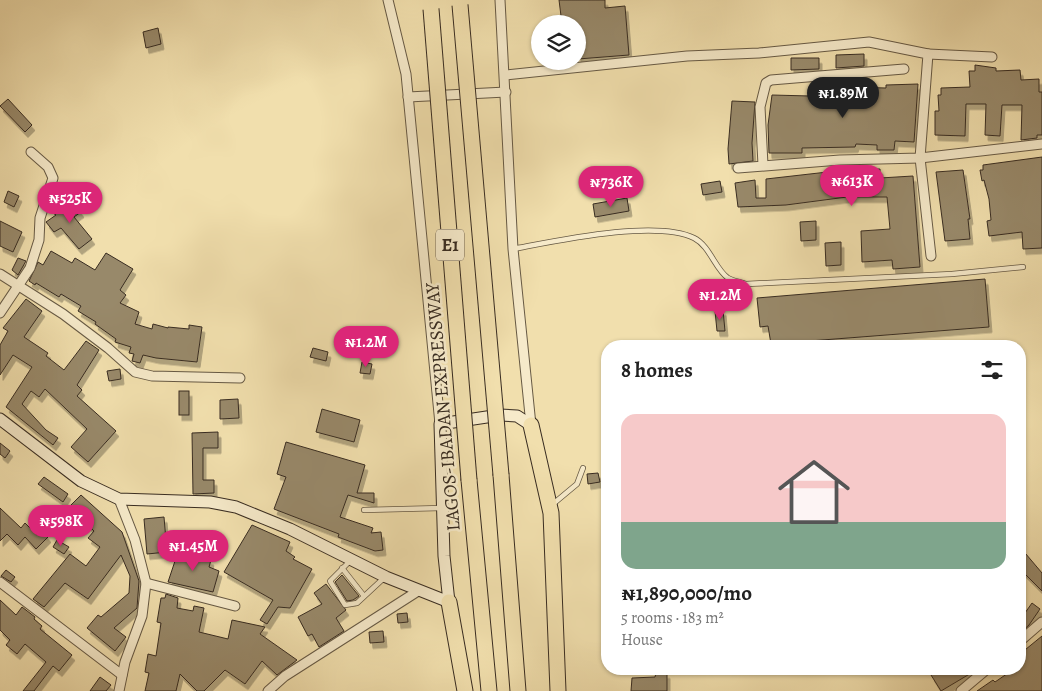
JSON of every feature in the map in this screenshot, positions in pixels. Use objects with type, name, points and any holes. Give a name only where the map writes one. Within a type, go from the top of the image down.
[{"type":"highway","name":"E1","points":[[460,3],[518,691]]},
{"type":"highway","name":"LAGOS-IBADAN EXPRESSWAY","points":[[431,5],[469,480],[489,691]]},
{"type":"highway","points":[[531,425],[550,506],[558,691]]},
{"type":"highway","points":[[449,602],[465,691]]},
{"type":"street","points":[[0,419],[82,481],[120,499],[210,502],[236,507],[290,529],[386,577],[449,602],[442,508],[440,424],[406,74],[388,0]]},
{"type":"street","points":[[500,0],[513,249],[531,425]]},
{"type":"street","points":[[505,75],[687,56],[759,53],[869,42],[928,54],[992,57]]},
{"type":"street","points":[[928,54],[920,158],[931,256]]},
{"type":"street","points":[[763,165],[760,107],[766,83],[771,80],[904,68]]},
{"type":"street","points":[[408,97],[506,92]]},
{"type":"street","points":[[738,168],[840,160],[920,158],[1042,144]]},
{"type":"street","points":[[0,313],[30,268],[39,240],[42,211],[53,178],[48,167],[31,152]]},
{"type":"street","points":[[0,274],[19,284],[108,348],[134,372],[152,376],[240,378]]},
{"type":"street","points":[[440,424],[500,415],[517,416],[531,425]]},
{"type":"street","points":[[119,691],[122,675],[142,616],[146,582],[135,540],[120,499]]},
{"type":"street","points":[[0,582],[122,675]]},
{"type":"street","points":[[146,582],[236,606]]},
{"type":"street","points":[[268,691],[285,676],[418,591]]},
{"type":"street","points":[[1026,636],[1042,622]]},
{"type":"street","points":[[961,691],[980,675]]},
{"type":"lane","points":[[513,249],[593,234],[651,231],[680,232],[696,239],[711,254],[727,277],[746,284],[952,274],[1023,267]]},
{"type":"lane","points":[[550,506],[570,492],[577,484],[583,468]]},
{"type":"lane","points":[[364,510],[442,508]]},
{"type":"lane","points":[[353,559],[331,579],[330,584],[346,605],[354,605],[386,577]]},
{"type":"lane","points":[[342,568],[364,596]]},
{"type":"building","points":[[559,0],[605,0],[605,8],[625,6],[629,55],[586,58],[586,15],[561,15]]},
{"type":"building","points":[[158,28],[161,44],[146,48],[143,32]]},
{"type":"building","points":[[864,54],[864,66],[836,68],[836,55]]},
{"type":"building","points":[[791,58],[819,58],[819,69],[791,70]]},
{"type":"building","points":[[975,65],[996,68],[996,71],[1020,70],[1021,80],[1039,79],[1039,92],[1042,92],[1042,135],[1037,135],[1037,138],[1021,140],[1022,105],[1002,105],[1000,136],[985,135],[986,104],[966,104],[965,136],[935,135],[935,111],[939,111],[938,95],[941,95],[941,88],[970,87],[969,71],[975,71]]},
{"type":"building","points":[[918,84],[914,142],[895,141],[894,150],[877,150],[877,145],[856,144],[855,147],[802,148],[802,153],[769,153],[768,125],[772,95],[810,96],[810,91],[827,92],[827,89],[847,91],[847,87],[886,88],[886,85]]},
{"type":"building","points":[[8,99],[32,125],[25,132],[0,106]]},
{"type":"building","points":[[732,101],[755,102],[752,143],[753,161],[729,164],[728,149]]},
{"type":"building","points":[[1042,157],[1042,248],[1023,249],[1022,232],[989,236],[987,221],[991,220],[989,199],[980,170],[983,170],[983,165]]},
{"type":"building","points":[[880,169],[880,178],[913,176],[920,267],[893,269],[892,260],[862,262],[861,231],[890,229],[887,197],[847,197],[786,205],[738,207],[735,183],[755,180],[756,198],[766,198],[766,179],[845,170]]},
{"type":"building","points":[[963,170],[970,219],[968,219],[970,239],[945,241],[936,172]]},
{"type":"building","points":[[720,181],[722,192],[703,195],[701,184]]},
{"type":"building","points":[[8,191],[19,196],[14,207],[4,202]]},
{"type":"building","points":[[627,198],[629,211],[595,217],[593,204]]},
{"type":"building","points":[[71,199],[81,212],[74,217],[92,239],[79,249],[61,228],[54,232],[46,222],[56,215],[53,213]]},
{"type":"building","points":[[0,221],[22,232],[13,252],[0,246]]},
{"type":"building","points":[[816,221],[816,240],[801,241],[800,222]]},
{"type":"building","points":[[841,242],[841,265],[826,266],[825,243]]},
{"type":"building","points":[[51,251],[72,263],[75,258],[95,270],[106,253],[133,269],[120,290],[126,295],[120,303],[139,312],[135,324],[152,329],[153,324],[168,328],[189,329],[189,325],[202,327],[197,362],[143,355],[140,363],[132,361],[134,354],[129,353],[131,347],[115,342],[116,339],[95,324],[96,322],[78,311],[81,306],[61,294],[59,297],[36,283],[35,285],[29,281],[38,262],[43,265]]},
{"type":"building","points":[[18,258],[26,261],[18,275],[12,270]]},
{"type":"building","points":[[985,279],[989,327],[822,340],[770,340],[768,326],[760,327],[757,298]]},
{"type":"building","points":[[26,299],[42,311],[24,337],[48,353],[46,356],[64,370],[86,341],[99,350],[77,385],[82,390],[77,396],[116,431],[88,462],[71,447],[87,429],[45,389],[39,397],[31,391],[22,404],[46,430],[58,438],[53,445],[6,407],[32,367],[13,355],[0,375],[0,345],[8,331],[3,328]]},
{"type":"building","points":[[723,310],[725,331],[717,331],[715,311]]},
{"type":"building","points":[[350,335],[370,339],[368,348],[348,344]]},
{"type":"building","points":[[313,348],[328,352],[326,361],[310,357]]},
{"type":"building","points":[[362,362],[372,364],[370,374],[360,373]]},
{"type":"building","points":[[120,369],[121,379],[109,381],[107,371]]},
{"type":"building","points":[[179,391],[189,391],[189,415],[179,415]]},
{"type":"building","points":[[238,399],[239,418],[220,419],[220,400]]},
{"type":"building","points":[[322,409],[360,420],[354,442],[316,432]]},
{"type":"building","points":[[218,432],[218,448],[203,448],[203,480],[214,480],[214,493],[193,494],[192,433]]},
{"type":"building","points":[[286,442],[365,465],[357,493],[374,493],[374,503],[348,495],[340,517],[373,528],[371,533],[381,532],[383,550],[375,551],[338,537],[339,534],[274,509],[286,477],[277,474]]},
{"type":"building","points":[[0,443],[10,451],[5,458],[0,454]]},
{"type":"building","points":[[598,473],[600,482],[588,484],[587,474]]},
{"type":"building","points":[[44,477],[68,494],[63,502],[38,484]]},
{"type":"building","points":[[81,495],[122,532],[139,581],[137,608],[114,628],[126,637],[115,651],[87,628],[98,615],[101,617],[129,593],[130,576],[121,555],[88,599],[65,583],[44,607],[33,599],[70,554],[86,566],[100,547],[88,538],[94,531],[76,514],[78,512],[71,505]]},
{"type":"building","points":[[0,508],[21,528],[25,523],[37,535],[42,530],[48,537],[36,549],[25,537],[18,545],[7,534],[0,541]]},
{"type":"building","points":[[164,517],[167,552],[147,554],[144,519]]},
{"type":"building","points":[[252,525],[290,542],[286,551],[295,557],[293,559],[312,569],[290,608],[278,607],[267,624],[260,620],[273,600],[224,572]]},
{"type":"building","points":[[57,540],[69,547],[64,554],[53,547]]},
{"type":"building","points":[[179,549],[211,560],[209,567],[219,571],[213,592],[168,582]]},
{"type":"building","points":[[1026,554],[1042,573],[1042,591],[1026,575]]},
{"type":"building","points":[[6,570],[15,577],[11,582],[1,576]]},
{"type":"building","points":[[342,575],[359,596],[353,600],[347,601],[335,582]]},
{"type":"building","points":[[326,584],[346,610],[336,618],[344,631],[319,647],[312,634],[308,636],[298,617],[322,604],[314,593]]},
{"type":"building","points":[[166,594],[178,598],[177,608],[193,611],[194,606],[204,608],[199,632],[228,639],[232,620],[265,627],[260,634],[297,660],[277,675],[262,661],[245,684],[225,670],[204,691],[197,691],[180,674],[176,691],[145,691],[149,673],[145,672],[148,654],[156,656],[161,623],[157,622],[161,598],[165,598]]},
{"type":"building","points":[[0,600],[16,615],[22,607],[35,617],[34,619],[42,626],[40,629],[72,655],[59,671],[53,666],[34,691],[23,691],[46,662],[25,644],[17,654],[6,645],[10,640],[0,630]]},
{"type":"building","points":[[1032,603],[1040,609],[1026,628],[1026,612]]},
{"type":"building","points":[[407,613],[408,622],[398,623],[397,614]]},
{"type":"building","points":[[383,631],[384,642],[370,643],[369,632]]},
{"type":"building","points":[[1042,636],[1042,691],[977,691],[993,680],[995,682],[1005,675],[1026,675],[1026,649]]},
{"type":"building","points":[[656,675],[667,675],[667,691],[631,691],[632,678],[655,677]]},
{"type":"building","points":[[931,675],[968,675],[941,691]]},
{"type":"building","points":[[100,677],[111,685],[106,691],[90,691]]}]
